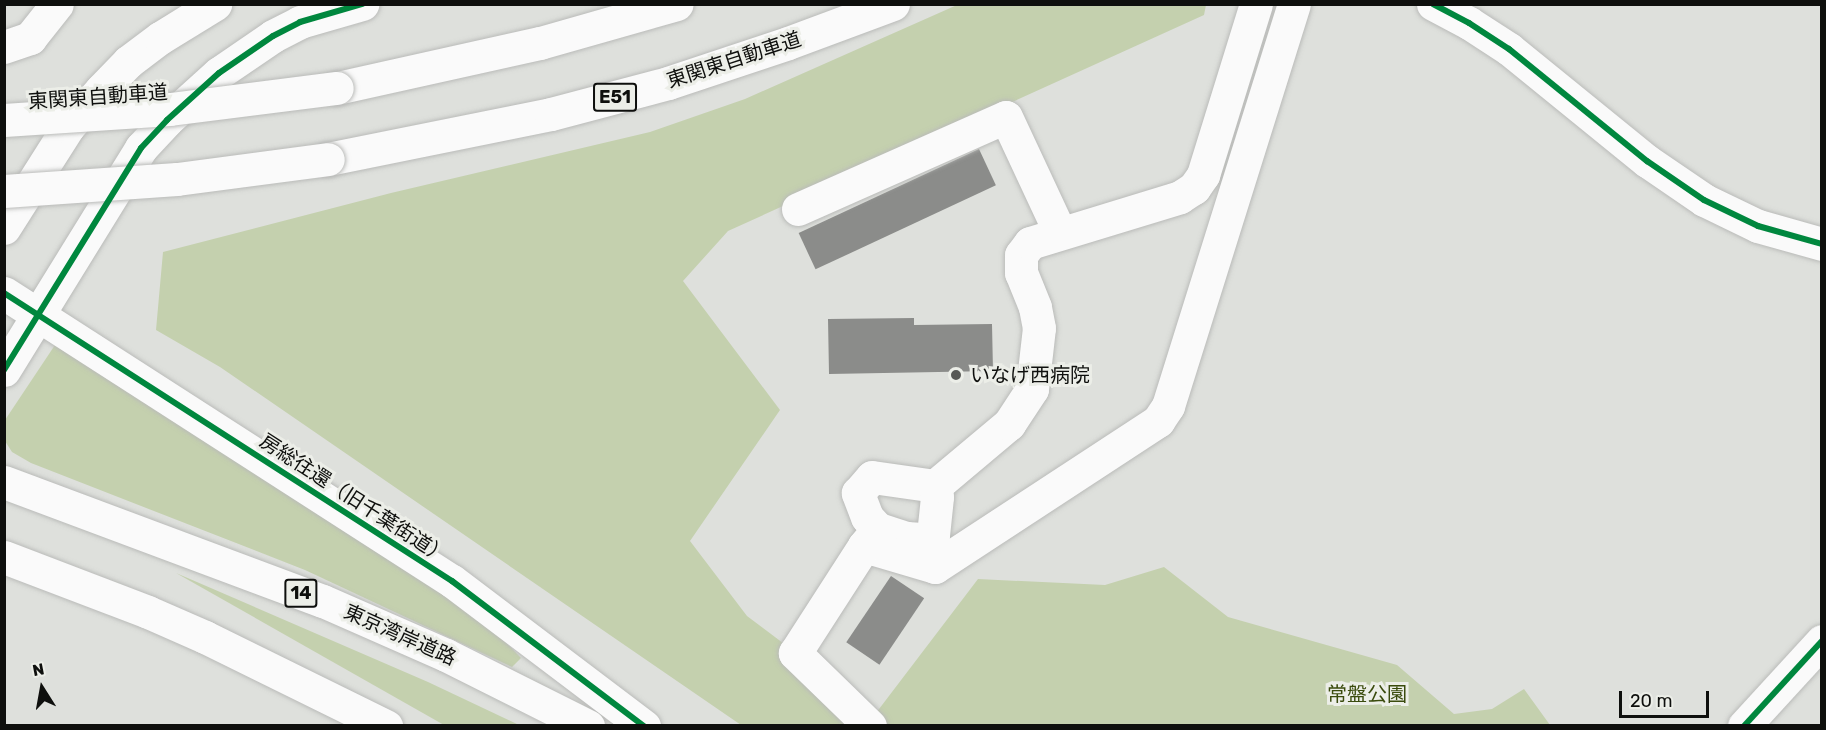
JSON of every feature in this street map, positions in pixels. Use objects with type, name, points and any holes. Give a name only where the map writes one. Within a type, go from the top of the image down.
[{"type":"main road","points":[[4,47],[30,38],[57,4]]},
{"type":"main road","points":[[4,228],[68,127],[101,90],[128,62],[215,4]]},
{"type":"main road","points":[[4,370],[141,148],[167,120],[219,73],[273,36],[300,22],[362,4]]},
{"type":"main road","name":"東関東自動車道","points":[[4,120],[170,109],[336,88],[540,43],[676,4]]},
{"type":"main road","name":"東関東自動車道","points":[[4,191],[177,179],[328,159],[551,114],[669,83],[893,4]]},
{"type":"main road","points":[[870,726],[795,653],[871,538],[867,517],[858,493],[872,477],[935,486],[1009,424],[1032,389],[1039,328],[1035,307],[1021,273],[1021,255],[1030,243],[1180,197],[1194,188],[1203,175],[1256,4]]},
{"type":"main road","points":[[871,538],[935,567],[1158,421],[1168,406],[1294,4]]},
{"type":"main road","points":[[1432,4],[1469,23],[1509,50],[1647,161],[1704,200],[1758,226],[1821,244]]},
{"type":"main road","points":[[798,209],[1006,117],[1060,233]]},
{"type":"main road","name":"房総往還（旧千葉街道）","points":[[4,293],[452,581],[644,726]]},
{"type":"main road","name":"東京湾岸道路","points":[[4,482],[323,601],[446,655],[588,726]]},
{"type":"main road","points":[[871,538],[922,539],[933,535],[937,496],[935,486]]},
{"type":"main road","points":[[4,557],[195,633],[386,726]]},
{"type":"main road","points":[[1744,726],[1821,641]]},
{"type":"green space","name":"常盤公園","points":[[957,5],[1206,5],[1204,15],[728,231],[683,281],[780,410],[690,541],[747,616],[876,713],[978,579],[1105,585],[1164,567],[1228,617],[1397,665],[1454,714],[1492,709],[1524,689],[1550,725],[741,725],[220,367],[156,330],[163,252],[391,193],[650,132],[745,99]]},
{"type":"green space","points":[[55,345],[425,578],[489,625],[521,658],[512,667],[305,570],[31,463],[12,452],[5,441],[5,420]]},
{"type":"green space","points":[[176,573],[428,682],[519,725],[444,725]]},
{"type":"building","points":[[979,149],[996,185],[816,269],[799,233]]},
{"type":"building","points":[[914,318],[914,325],[992,324],[993,371],[829,374],[828,319]]},
{"type":"building","points":[[891,576],[924,598],[879,665],[846,642]]},
{"type":"cycle path","points":[[4,370],[141,148],[167,120],[219,73],[273,36],[300,22],[362,4]]},
{"type":"cycle path","points":[[1433,4],[1469,23],[1509,49],[1647,161],[1704,200],[1758,226],[1822,244]]},
{"type":"cycle path","points":[[4,293],[452,581],[644,726]]},
{"type":"cycle path","points":[[1744,726],[1822,641]]},
{"type":"place","name":"いなげ西病院","points":[[956,375]]}]
